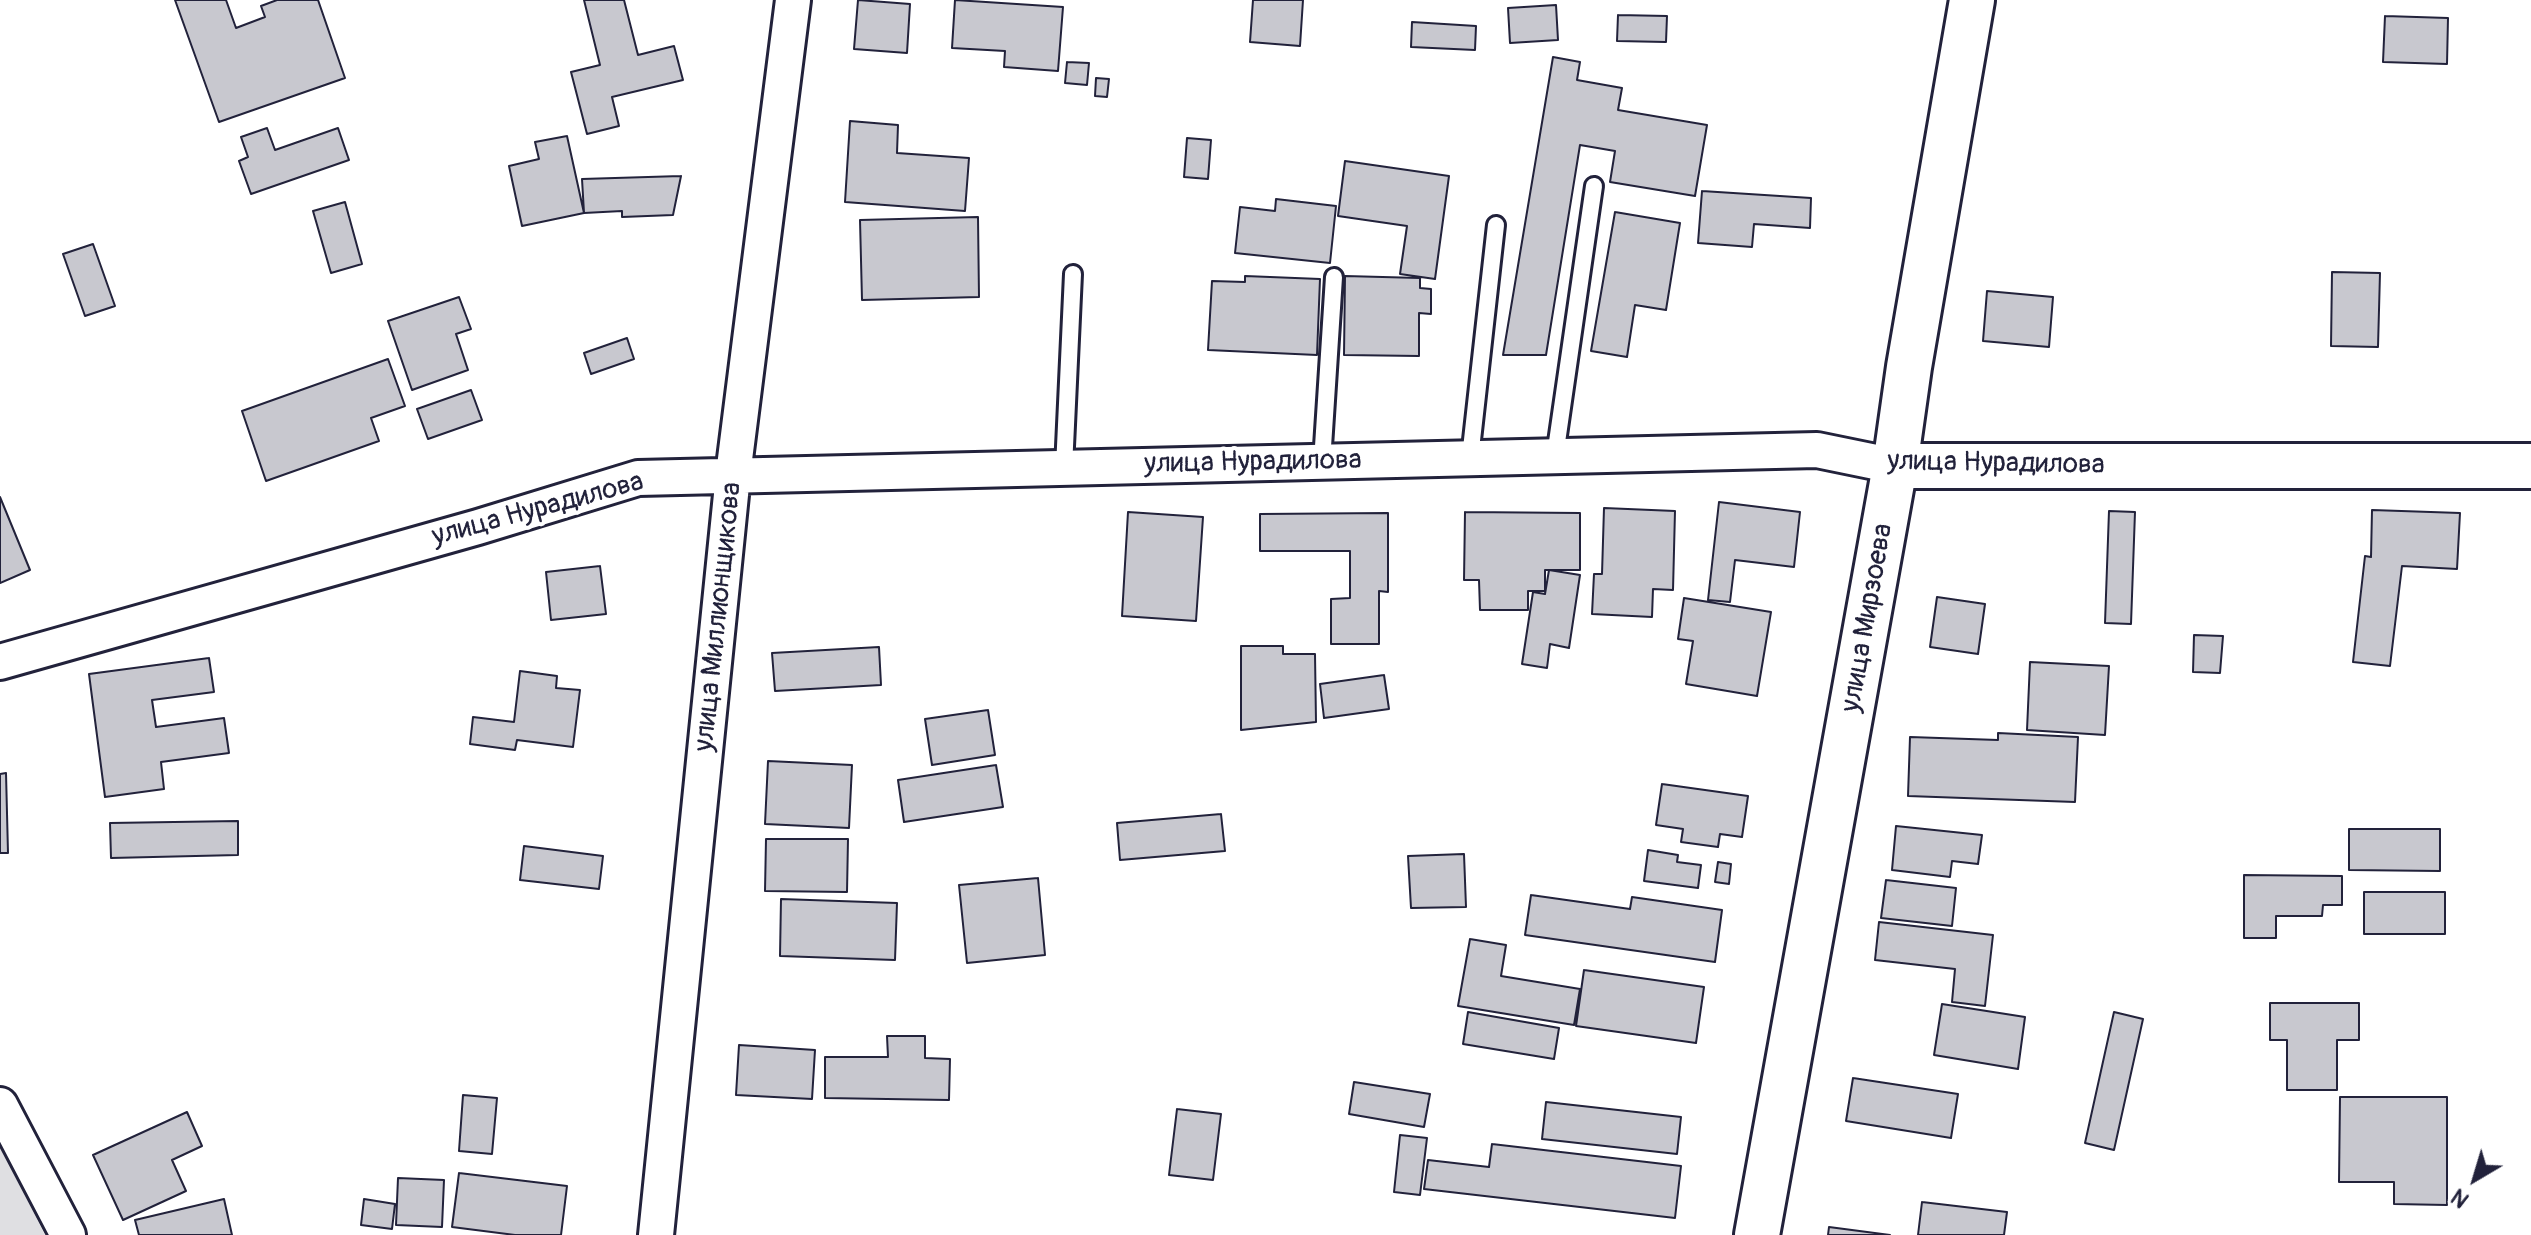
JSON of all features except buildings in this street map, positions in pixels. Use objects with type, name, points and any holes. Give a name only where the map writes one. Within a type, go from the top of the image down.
[{"type":"street","name":"улица Миллионщикова","points":[[656,1235],[733,475],[793,0]]},
{"type":"street","name":"улица Мирзоева","points":[[1757,1235],[1895,466],[1972,0]]},
{"type":"street","name":"улица Нурадилова","points":[[0,662],[478,527],[638,478],[1817,450],[1895,466],[2531,466]]},
{"type":"street","points":[[0,1105],[68,1235]]},
{"type":"lane","points":[[1555,456],[1594,186]]},
{"type":"lane","points":[[1470,458],[1496,225]]},
{"type":"lane","points":[[1064,468],[1073,274]]},
{"type":"lane","points":[[1322,462],[1334,277]]},
{"type":"shaded area","points":[[0,1147],[45,1235],[0,1235]]}]
